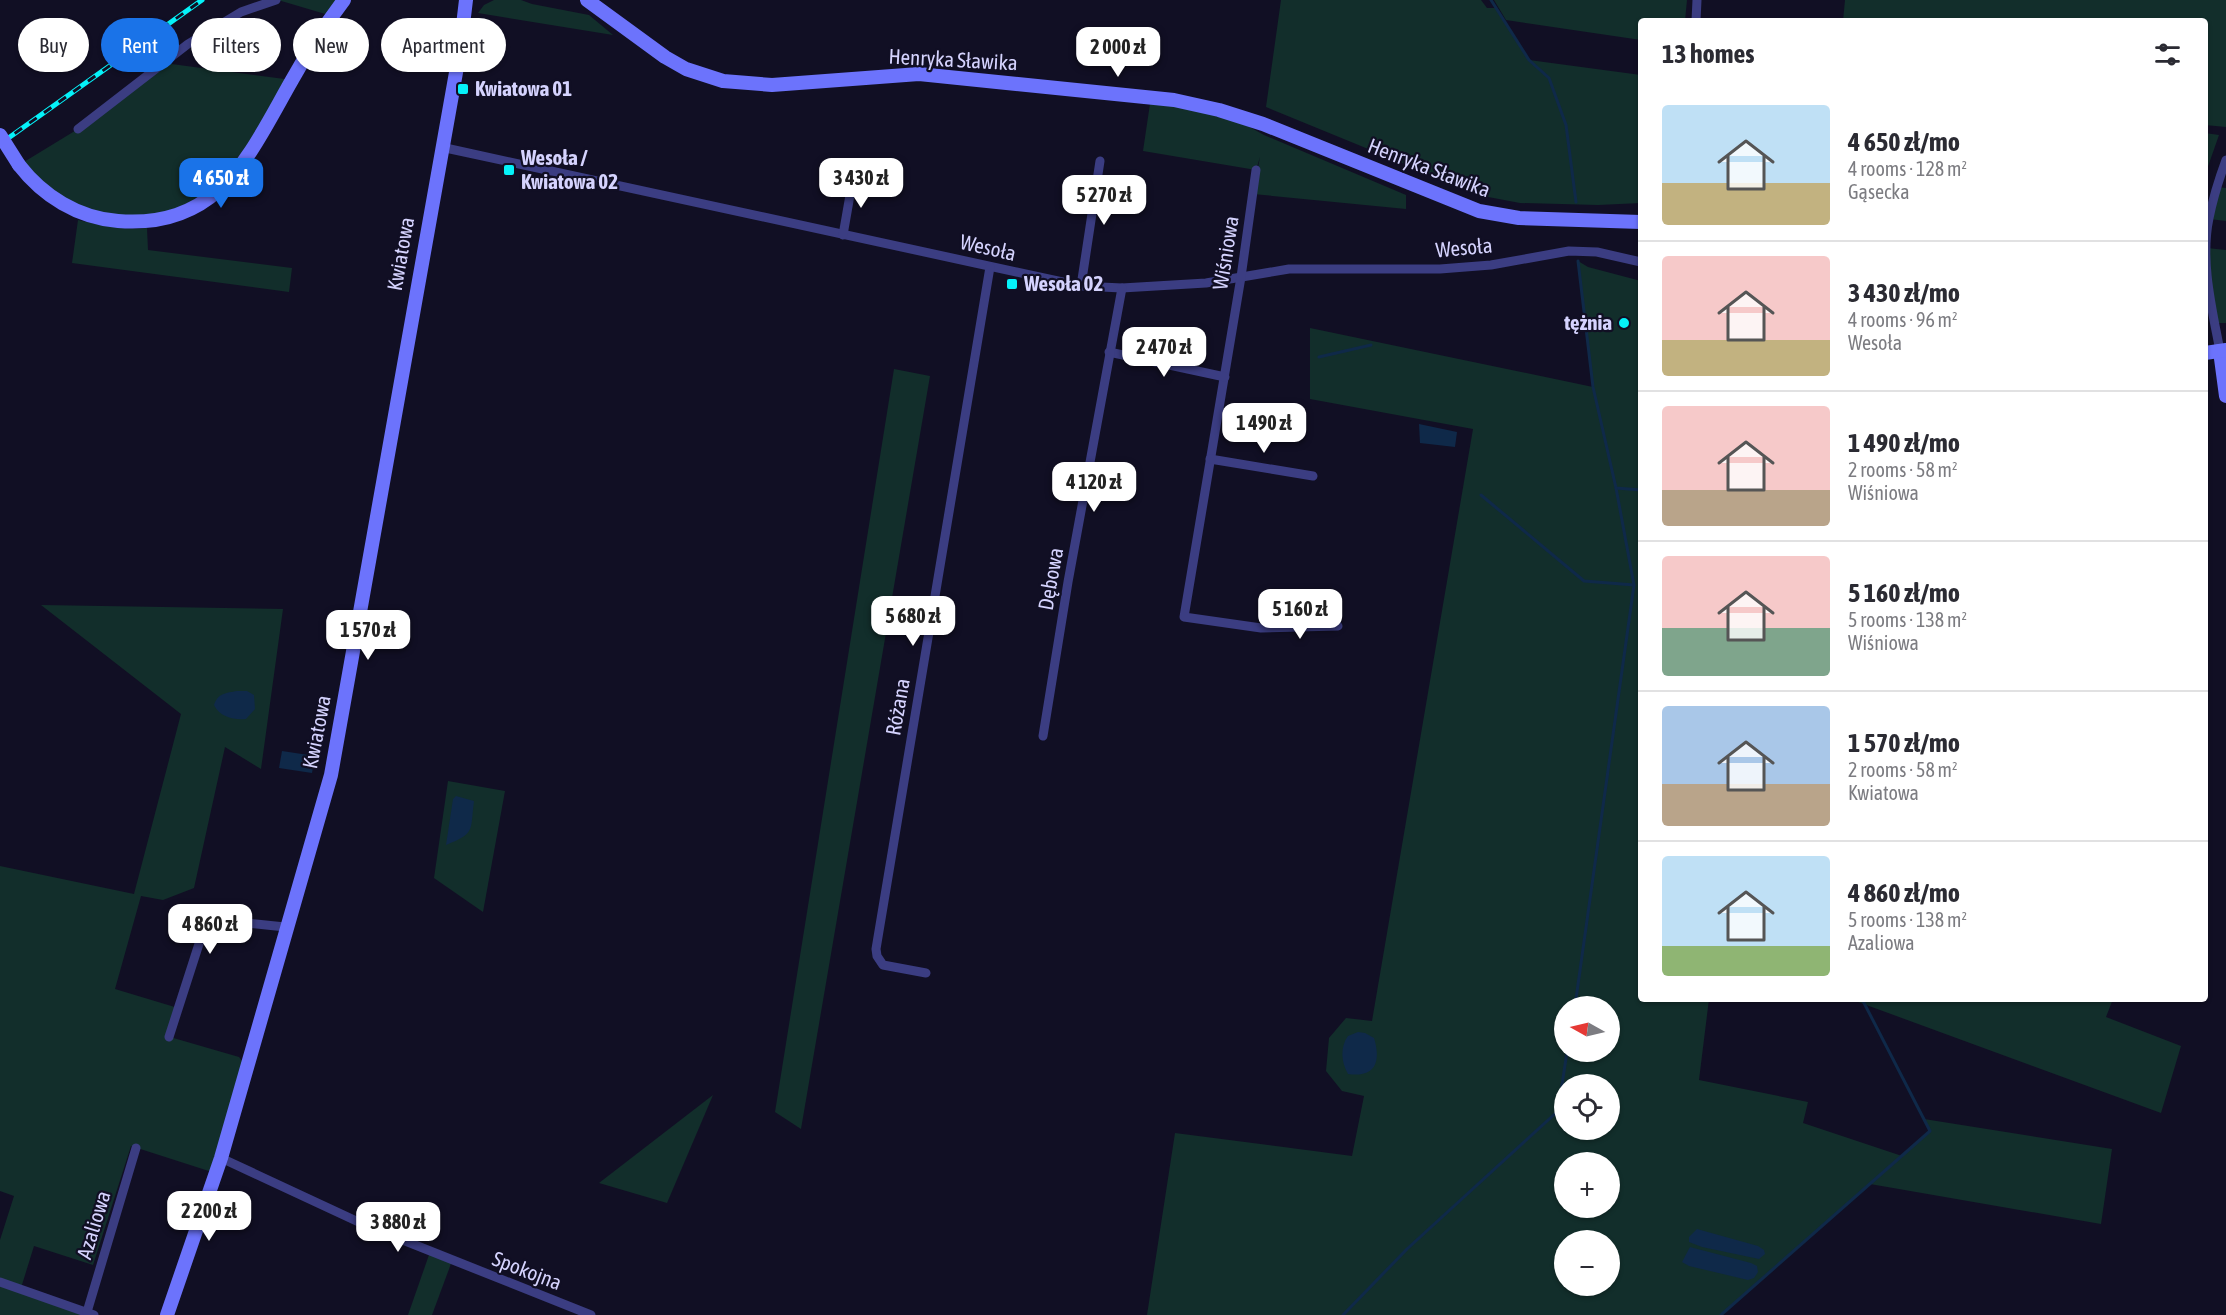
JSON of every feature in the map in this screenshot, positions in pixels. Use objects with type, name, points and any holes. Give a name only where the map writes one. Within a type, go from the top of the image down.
[{"type":"main road","points":[[0,135],[19,165],[38,187],[63,206],[107,220],[149,221],[189,210],[228,183],[245,162],[312,47],[344,0]]},
{"type":"main road","name":"Kwiatowa","points":[[167,1315],[221,1158],[285,927],[331,775],[460,50],[466,0]]},
{"type":"main road","name":"Henryka Sławika","points":[[586,1],[665,57],[686,69],[723,81],[771,85],[919,74],[1174,100],[1219,110],[1263,124],[1479,211],[1519,218],[1638,222]]},
{"type":"main road","points":[[2208,353],[2223,351],[2226,396]]},
{"type":"street","points":[[78,129],[188,44],[241,12],[276,0]]},
{"type":"street","points":[[1696,18],[1697,0]]},
{"type":"street","name":"Wesoła","points":[[441,147],[1081,286],[1122,288],[1206,283],[1289,269],[1440,269],[1491,265],[1569,251],[1585,251],[1638,261]]},
{"type":"street","points":[[2208,228],[2214,197],[2226,160]]},
{"type":"street","points":[[1081,286],[1100,161]]},
{"type":"street","name":"Wiśniowa","points":[[1256,170],[1225,377],[1184,617],[1261,628],[1338,626]]},
{"type":"street","points":[[843,234],[853,178]]},
{"type":"street","name":"Różana","points":[[926,973],[883,965],[877,956],[876,949],[990,267]]},
{"type":"street","points":[[2208,271],[2223,351]]},
{"type":"street","name":"Dębowa","points":[[1043,736],[1122,288]]},
{"type":"street","points":[[1109,352],[1225,377]]},
{"type":"street","points":[[1210,459],[1313,476]]},
{"type":"street","points":[[169,1037],[207,919],[285,927]]},
{"type":"street","name":"Azaliowa","points":[[0,1282],[90,1314],[136,1148]]},
{"type":"street","name":"Spokojna","points":[[221,1158],[365,1225],[591,1315]]},
{"type":"green space","points":[[278,0],[344,0],[332,16]]},
{"type":"green space","points":[[494,0],[521,0],[589,15],[613,35],[478,13],[484,5]]},
{"type":"green space","points":[[1281,0],[1481,0],[1487,8],[1497,8],[1529,60],[1638,75],[1638,203],[1598,205],[1520,203],[1483,196],[1266,107]]},
{"type":"green space","points":[[1494,0],[1687,0],[1685,18],[1638,18],[1638,40],[1506,20]]},
{"type":"green space","points":[[1845,0],[2226,0],[2226,127],[2208,125],[2208,18],[1843,18]]},
{"type":"green space","points":[[179,65],[191,67],[191,72],[232,72],[292,80],[274,114],[209,198],[149,221],[79,212],[19,165],[78,129],[152,72],[179,72]]},
{"type":"green space","points":[[1151,97],[1219,110],[1264,135],[1406,195],[1406,209],[1253,194],[1260,157],[1256,170],[1143,151]]},
{"type":"green space","points":[[2208,133],[2219,135],[2208,166]]},
{"type":"green space","points":[[2217,187],[2226,188],[2226,221],[2209,219]]},
{"type":"green space","points":[[78,220],[112,227],[147,228],[148,250],[292,268],[289,292],[72,263]]},
{"type":"green space","points":[[2208,248],[2226,250],[2226,323],[2215,323]]},
{"type":"green space","points":[[1578,261],[1588,267],[1638,280],[1638,1002],[1709,1002],[1699,1080],[1808,1102],[1803,1123],[1902,1156],[1930,1131],[1924,1119],[2112,1149],[2101,1224],[1870,1184],[1721,1315],[1147,1315],[1175,1133],[1352,1156],[1364,1096],[1342,1091],[1326,1071],[1329,1038],[1346,1018],[1372,1021],[1473,429],[1310,399],[1310,328],[1593,387]]},
{"type":"green space","points":[[894,369],[930,376],[801,1129],[775,1112]]},
{"type":"green space","points":[[41,605],[283,609],[261,769],[225,747],[194,888],[163,900],[141,896],[115,989],[178,1008],[170,1037],[239,1057],[246,1066],[215,1173],[131,1146],[93,1265],[34,1246],[21,1288],[94,1315],[0,1315],[0,1240],[14,1196],[0,1191],[0,866],[134,894],[181,714]]},
{"type":"green space","points":[[448,781],[505,791],[483,912],[434,878]]},
{"type":"green space","points":[[1858,1002],[2112,1002],[2106,1017],[2181,1046],[2161,1113]]},
{"type":"green space","points":[[713,1095],[667,1203],[599,1183]]},
{"type":"green space","points":[[430,1252],[452,1261],[432,1315],[408,1315]]},
{"type":"water","points":[[1419,424],[1457,432],[1455,447],[1420,443]]},
{"type":"water","points":[[237,691],[247,691],[254,695],[255,709],[246,719],[227,717],[214,705],[220,696]]},
{"type":"water","points":[[282,751],[315,756],[312,773],[279,768]]},
{"type":"water","points":[[456,796],[474,801],[470,830],[467,834],[446,845],[453,799]]},
{"type":"water","points":[[1358,1032],[1374,1038],[1376,1061],[1374,1066],[1365,1073],[1348,1074],[1343,1060],[1344,1045],[1348,1036]]},
{"type":"water","points":[[1697,1229],[1758,1246],[1764,1250],[1765,1254],[1759,1259],[1689,1242],[1689,1237]]},
{"type":"water","points":[[1690,1247],[1751,1263],[1757,1266],[1758,1272],[1754,1278],[1748,1280],[1689,1266],[1682,1262]]},
{"type":"waterway","points":[[1491,0],[1529,60],[1549,78],[1566,125],[1576,202]]},
{"type":"waterway","points":[[1578,261],[1593,387],[1616,488],[1638,490]]},
{"type":"waterway","points":[[1319,357],[1371,345]]},
{"type":"waterway","points":[[1576,996],[1634,585],[1616,488]]},
{"type":"waterway","points":[[1481,495],[1584,581],[1634,585]]},
{"type":"waterway","points":[[1721,1315],[1930,1131],[1864,1002]]},
{"type":"waterway","points":[[1343,1315],[1407,1249],[1558,1111],[1565,1062]]},
{"type":"railway","points":[[0,144],[202,0]]},
{"type":"place","name":"Kwiatowa 01","points":[[463,89]]},
{"type":"place","name":"Wesoła / Kwiatowa 02","points":[[509,170]]},
{"type":"place","name":"Wesoła 02","points":[[1012,284]]},
{"type":"place","name":"tężnia","points":[[1624,323]]}]
